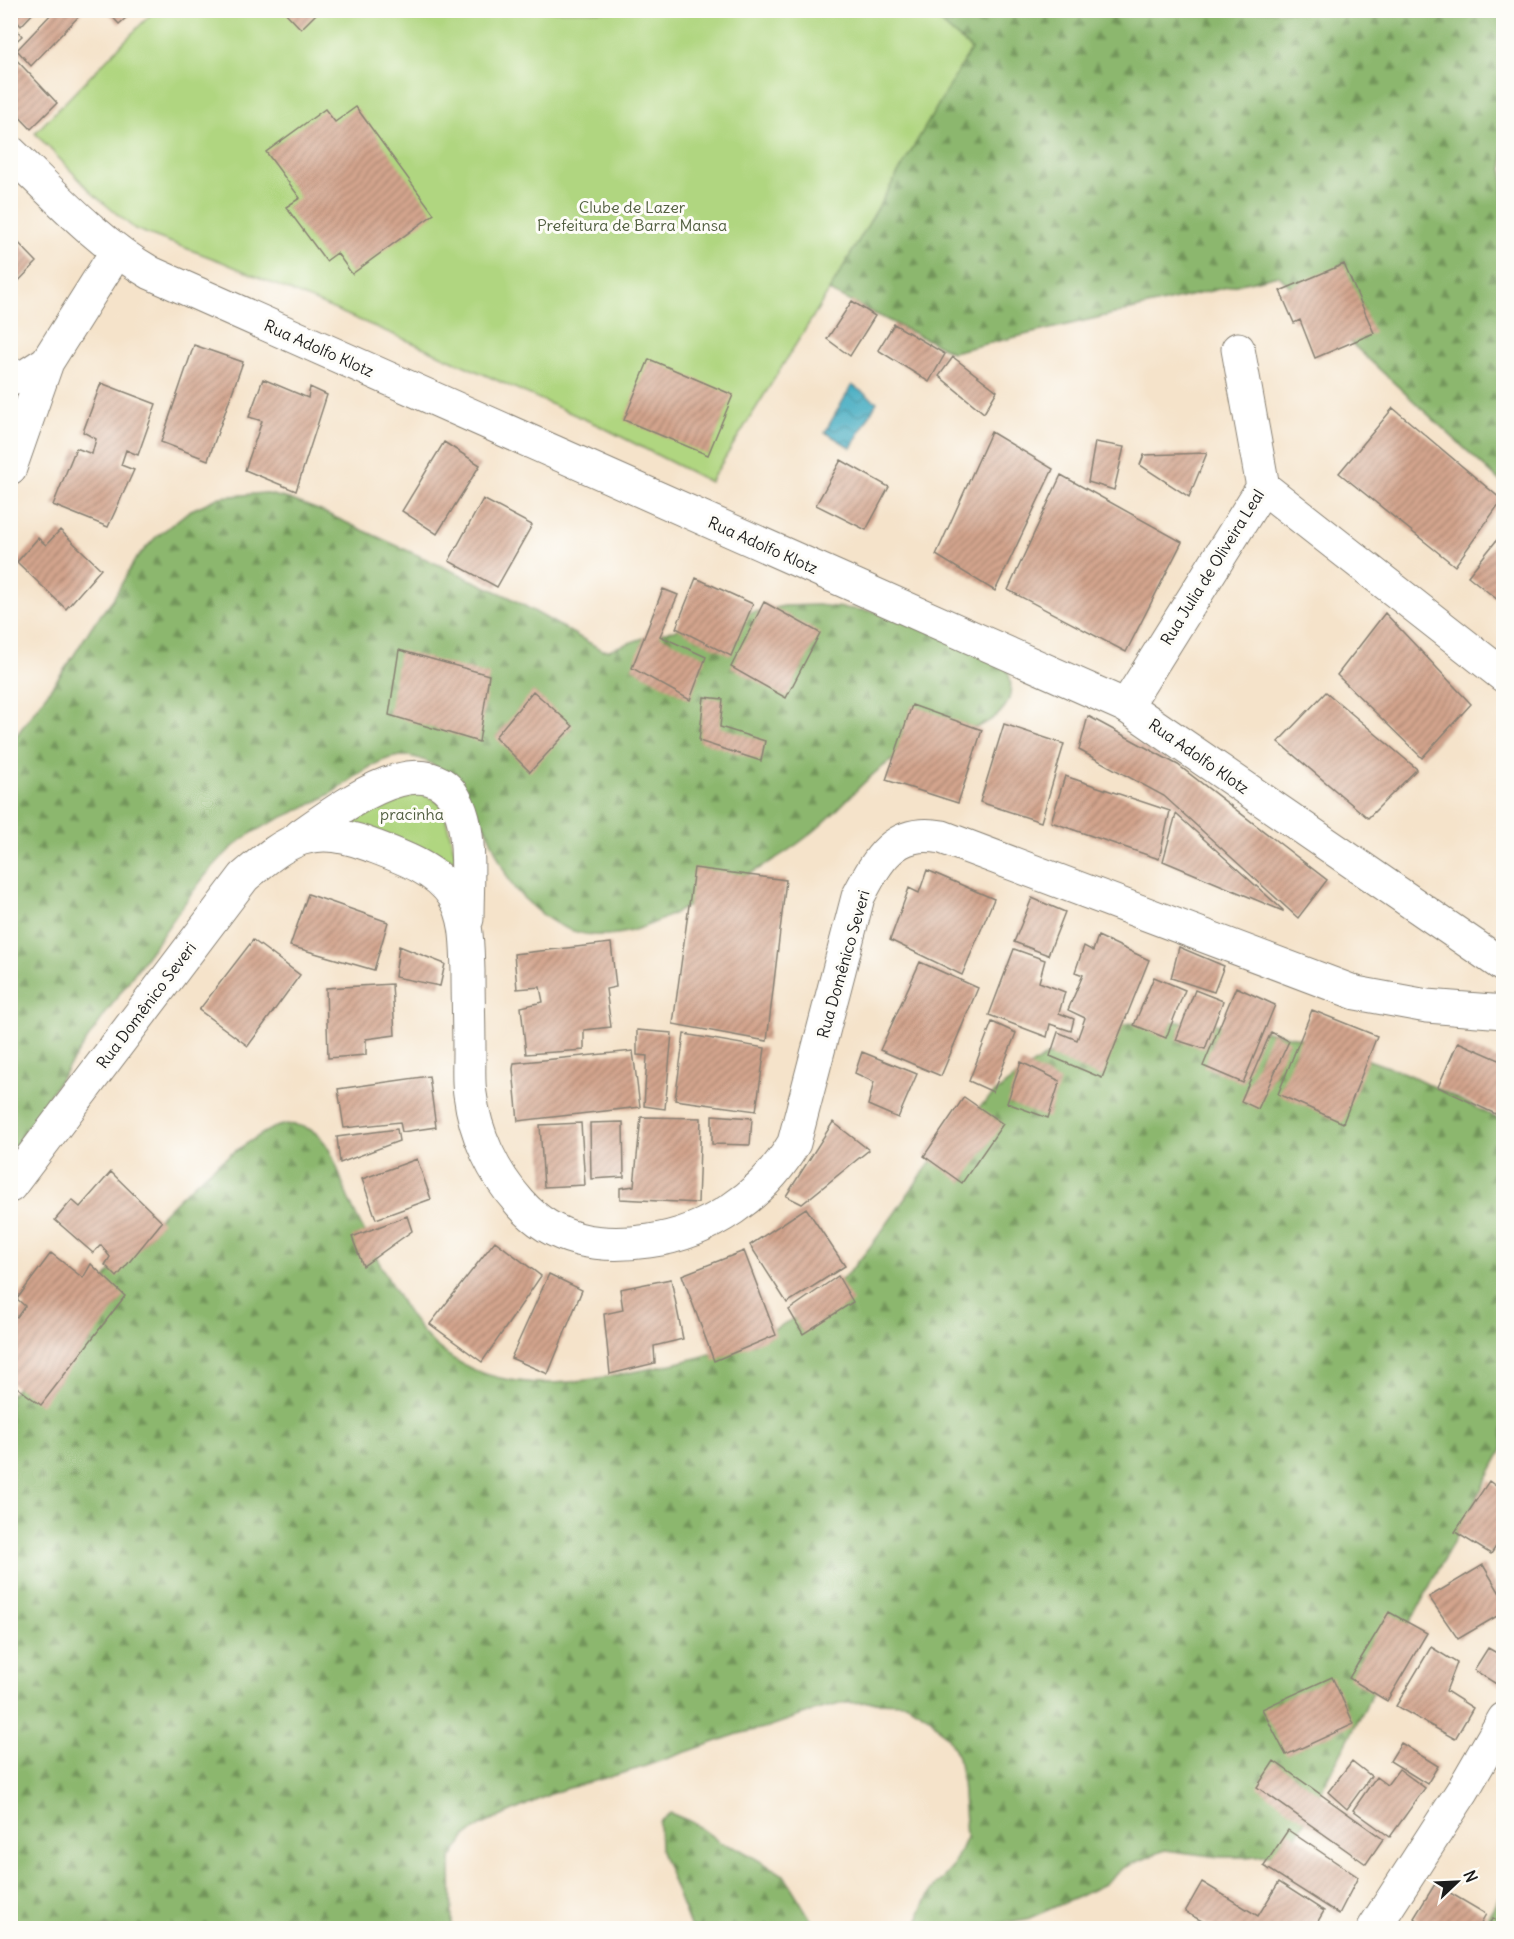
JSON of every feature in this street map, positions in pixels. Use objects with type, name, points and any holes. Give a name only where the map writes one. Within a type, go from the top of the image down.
[{"type":"street","name":"Rua Adolfo Klotz","points":[[10,152],[117,251],[151,273],[1126,706],[1503,966]]},
{"type":"street","points":[[15,456],[47,362],[117,251]]},
{"type":"street","name":"Rua Julia de Oliveira Leal","points":[[1126,706],[1263,487],[1238,349]]},
{"type":"street","points":[[10,378],[27,375],[47,362]]},
{"type":"street","points":[[10,399],[19,420],[15,456]]},
{"type":"street","points":[[1263,487],[1503,676]]},
{"type":"street","name":"Rua Domênico Severi","points":[[10,1186],[244,877],[265,859],[359,797],[391,781],[407,777],[420,777],[441,783],[450,790],[456,799],[465,826],[469,1093],[479,1133],[498,1176],[528,1213],[547,1227],[583,1240],[615,1245],[653,1241],[674,1235],[713,1220],[750,1197],[782,1164],[794,1143],[858,897],[882,858],[894,844],[910,836],[926,834],[942,837],[1356,993],[1427,1006],[1503,1012]]},
{"type":"street","name":"Rua Domênico Severi","points":[[296,839],[332,835],[350,838],[426,870],[442,882],[455,898],[464,921],[467,951]]},
{"type":"street","points":[[1374,1929],[1463,1790],[1503,1719]]},
{"type":"green space","name":"Clube de Lazer Prefeitura de Barra Mansa","points":[[154,11],[1503,11],[1503,484],[1278,275],[952,352],[829,291],[710,482],[602,427],[418,345],[220,261],[135,229],[93,194],[35,133]]},
{"type":"green space","points":[[927,11],[1503,11],[1503,484],[1278,275],[952,352],[829,291],[971,49]]},
{"type":"green space","points":[[264,493],[289,499],[321,511],[509,597],[602,650],[609,650],[649,636],[784,606],[818,605],[896,614],[1007,668],[1011,687],[1007,703],[998,714],[985,723],[919,746],[886,764],[822,824],[762,867],[650,925],[629,932],[607,935],[585,934],[564,927],[542,914],[524,898],[509,880],[472,804],[462,790],[438,768],[410,757],[386,759],[361,772],[330,794],[249,835],[227,852],[196,887],[11,1152],[11,743],[113,599],[135,560],[155,538],[189,511],[220,497]]},
{"type":"green space","name":"pracinha","points":[[408,784],[442,804],[457,861],[345,823]]},
{"type":"green space","points":[[1149,1021],[1195,1022],[1251,1028],[1319,1042],[1410,1075],[1503,1121],[1503,1448],[1286,1853],[1219,1857],[1165,1850],[1123,1868],[1104,1884],[1078,1897],[1027,1919],[982,1926],[983,1928],[917,1928],[920,1913],[931,1891],[952,1868],[966,1837],[958,1757],[948,1738],[929,1717],[906,1703],[845,1703],[738,1734],[637,1769],[555,1792],[482,1825],[466,1836],[451,1859],[452,1928],[11,1928],[10,1393],[12,1394],[133,1246],[172,1204],[215,1166],[275,1127],[291,1125],[309,1129],[323,1140],[328,1148],[354,1211],[397,1295],[410,1316],[434,1344],[470,1368],[509,1380],[551,1383],[593,1379],[655,1368],[716,1352],[775,1329],[802,1313],[827,1294],[858,1262],[946,1142],[994,1094],[1040,1060],[1076,1042],[1113,1026]]},
{"type":"green space","points":[[670,1813],[694,1823],[721,1843],[741,1850],[784,1875],[816,1928],[691,1928],[660,1849],[659,1822]]},
{"type":"green space","points":[[1503,1891],[1503,1928],[1481,1928]]},
{"type":"water","points":[[852,385],[877,402],[851,448],[825,432]]},
{"type":"building","points":[[10,10],[36,10],[21,26],[10,14]]},
{"type":"building","points":[[55,10],[83,12],[31,66],[17,50]]},
{"type":"building","points":[[106,10],[135,10],[119,24]]},
{"type":"building","points":[[283,10],[320,10],[301,29]]},
{"type":"building","points":[[10,22],[22,36],[10,47]]},
{"type":"building","points":[[10,53],[57,103],[31,129],[10,107]]},
{"type":"building","points":[[356,107],[434,214],[352,274],[337,253],[326,261],[286,207],[300,198],[266,152],[325,109],[335,122]]},
{"type":"building","points":[[10,234],[37,262],[10,290]]},
{"type":"building","points":[[1344,264],[1374,333],[1315,358],[1300,320],[1294,323],[1280,291]]},
{"type":"building","points":[[852,301],[875,316],[850,356],[827,339]]},
{"type":"building","points":[[894,324],[945,354],[929,382],[878,350]]},
{"type":"building","points":[[194,345],[243,362],[208,460],[161,442]]},
{"type":"building","points":[[953,357],[997,391],[984,413],[939,376]]},
{"type":"building","points":[[649,359],[733,395],[708,455],[624,420]]},
{"type":"building","points":[[263,379],[308,398],[310,387],[327,395],[296,491],[245,470],[262,421],[249,417]]},
{"type":"building","points":[[101,383],[156,404],[138,455],[126,450],[121,465],[134,470],[108,527],[53,505],[76,448],[92,454],[96,439],[83,432]]},
{"type":"building","points":[[1393,408],[1502,500],[1455,566],[1339,473]]},
{"type":"building","points":[[991,432],[1053,469],[995,591],[936,555]]},
{"type":"building","points":[[444,442],[480,465],[437,534],[402,511]]},
{"type":"building","points":[[1095,442],[1124,447],[1114,490],[1088,482]]},
{"type":"building","points":[[1207,453],[1189,497],[1140,465],[1144,455]]},
{"type":"building","points":[[841,460],[889,487],[866,530],[816,505]]},
{"type":"building","points":[[1061,475],[1182,542],[1126,652],[1008,590]]},
{"type":"building","points":[[483,499],[532,525],[497,587],[449,561]]},
{"type":"building","points":[[60,530],[101,569],[66,609],[17,562],[38,538],[46,545]]},
{"type":"building","points":[[1504,531],[1504,605],[1468,576]]},
{"type":"building","points":[[696,578],[753,604],[731,656],[676,628]]},
{"type":"building","points":[[663,589],[678,595],[660,636],[706,657],[690,700],[632,668]]},
{"type":"building","points":[[764,602],[820,633],[786,698],[731,667]]},
{"type":"building","points":[[1385,613],[1471,704],[1422,758],[1337,675]]},
{"type":"building","points":[[399,650],[489,675],[479,742],[389,715]]},
{"type":"building","points":[[533,691],[573,726],[530,772],[495,737]]},
{"type":"building","points":[[1326,692],[1417,769],[1368,818],[1278,742]]},
{"type":"building","points":[[704,697],[723,699],[720,727],[765,741],[761,761],[699,741]]},
{"type":"building","points":[[912,705],[982,730],[958,803],[886,780]]},
{"type":"building","points":[[1088,716],[1178,765],[1327,880],[1298,918],[1164,796],[1079,750]]},
{"type":"building","points":[[1004,724],[1064,744],[1041,822],[980,802]]},
{"type":"building","points":[[1065,776],[1170,811],[1159,859],[1051,822]]},
{"type":"building","points":[[1176,814],[1283,910],[1283,911],[1163,861]]},
{"type":"building","points":[[694,868],[786,880],[767,1041],[673,1024]]},
{"type":"building","points":[[927,870],[994,899],[962,975],[890,940],[909,888],[919,893]]},
{"type":"building","points":[[308,894],[388,922],[374,970],[290,946]]},
{"type":"building","points":[[1032,898],[1065,912],[1048,955],[1014,942]]},
{"type":"building","points":[[1098,936],[1149,960],[1102,1078],[1050,1056],[1058,1032],[1077,1040],[1085,1018],[1068,1010],[1083,975],[1075,972],[1084,946],[1093,951]]},
{"type":"building","points":[[253,940],[300,975],[248,1046],[199,1010]]},
{"type":"building","points":[[611,943],[616,987],[606,989],[611,1027],[584,1030],[584,1050],[526,1054],[521,1007],[543,1002],[540,987],[517,989],[514,954]]},
{"type":"building","points":[[399,946],[445,964],[440,986],[395,977]]},
{"type":"building","points":[[1179,947],[1224,966],[1214,992],[1171,978]]},
{"type":"building","points":[[1014,949],[1045,960],[1039,982],[1065,992],[1059,1013],[1074,1019],[1071,1031],[1050,1024],[1047,1037],[989,1015]]},
{"type":"building","points":[[920,962],[978,988],[941,1076],[880,1050]]},
{"type":"building","points":[[1154,977],[1185,990],[1166,1038],[1134,1025]]},
{"type":"building","points":[[392,984],[395,1035],[366,1039],[366,1055],[328,1058],[326,988]]},
{"type":"building","points":[[1236,987],[1275,1005],[1243,1083],[1203,1066]]},
{"type":"building","points":[[1195,990],[1223,1001],[1205,1049],[1176,1040]]},
{"type":"building","points":[[1312,1010],[1377,1036],[1343,1123],[1278,1094]]},
{"type":"building","points":[[992,1022],[1016,1033],[993,1092],[969,1081]]},
{"type":"building","points":[[637,1030],[672,1033],[665,1109],[644,1106],[647,1056],[637,1055]]},
{"type":"building","points":[[1271,1032],[1289,1041],[1258,1109],[1241,1101]]},
{"type":"building","points":[[684,1034],[765,1048],[756,1111],[675,1100]]},
{"type":"building","points":[[1458,1042],[1504,1062],[1504,1118],[1438,1087]]},
{"type":"building","points":[[633,1051],[640,1107],[518,1121],[514,1063]]},
{"type":"building","points":[[862,1052],[917,1074],[898,1118],[868,1105],[874,1082],[855,1073]]},
{"type":"building","points":[[1021,1062],[1060,1081],[1048,1118],[1007,1103]]},
{"type":"building","points":[[429,1076],[436,1127],[402,1132],[400,1122],[344,1128],[338,1089]]},
{"type":"building","points":[[964,1097],[1003,1124],[962,1183],[924,1156]]},
{"type":"building","points":[[712,1115],[752,1118],[750,1145],[712,1144]]},
{"type":"building","points":[[641,1117],[701,1118],[698,1203],[620,1199],[620,1188],[634,1186]]},
{"type":"building","points":[[623,1122],[624,1177],[591,1179],[590,1123]]},
{"type":"building","points":[[833,1122],[869,1150],[802,1204],[786,1196]]},
{"type":"building","points":[[581,1123],[585,1185],[544,1187],[540,1125]]},
{"type":"building","points":[[397,1129],[399,1141],[340,1163],[337,1137]]},
{"type":"building","points":[[417,1159],[431,1199],[376,1219],[362,1179]]},
{"type":"building","points":[[111,1172],[162,1222],[117,1277],[105,1265],[110,1257],[101,1245],[93,1253],[55,1220],[72,1200],[80,1207]]},
{"type":"building","points":[[806,1208],[845,1266],[787,1303],[750,1245]]},
{"type":"building","points":[[407,1216],[412,1231],[363,1266],[352,1237]]},
{"type":"building","points":[[495,1241],[541,1276],[482,1362],[430,1324]]},
{"type":"building","points":[[744,1251],[776,1335],[714,1361],[682,1275]]},
{"type":"building","points":[[51,1253],[83,1278],[91,1264],[125,1296],[41,1405],[10,1382],[10,1312],[17,1317],[25,1306],[17,1299]]},
{"type":"building","points":[[549,1274],[582,1290],[548,1374],[511,1358]]},
{"type":"building","points":[[838,1276],[853,1302],[803,1334],[789,1310]]},
{"type":"building","points":[[671,1279],[683,1339],[654,1346],[655,1363],[610,1374],[604,1314],[623,1310],[620,1289]]},
{"type":"building","points":[[1489,1481],[1504,1492],[1504,1535],[1491,1554],[1455,1532]]},
{"type":"building","points":[[1483,1565],[1504,1600],[1504,1612],[1458,1639],[1429,1597]]},
{"type":"building","points":[[1389,1612],[1427,1633],[1387,1701],[1349,1678]]},
{"type":"building","points":[[1431,1647],[1457,1663],[1446,1691],[1473,1708],[1455,1739],[1396,1706]]},
{"type":"building","points":[[1488,1648],[1504,1657],[1504,1682],[1501,1687],[1474,1670]]},
{"type":"building","points":[[1332,1677],[1354,1724],[1286,1755],[1262,1709]]},
{"type":"building","points":[[1401,1743],[1438,1766],[1427,1784],[1390,1761]]},
{"type":"building","points":[[1274,1761],[1383,1839],[1366,1864],[1257,1787]]},
{"type":"building","points":[[1352,1761],[1371,1776],[1347,1809],[1328,1792]]},
{"type":"building","points":[[1399,1769],[1425,1788],[1390,1837],[1353,1810],[1376,1777],[1387,1785]]},
{"type":"building","points":[[1288,1830],[1358,1877],[1339,1914],[1264,1866]]},
{"type":"building","points":[[1202,1882],[1258,1916],[1279,1882],[1324,1911],[1314,1928],[1215,1928],[1185,1912]]},
{"type":"building","points":[[1435,1884],[1486,1914],[1478,1928],[1430,1928],[1414,1918]]},
{"type":"building","points":[[1493,1918],[1504,1924],[1504,1928],[1486,1928]]}]
